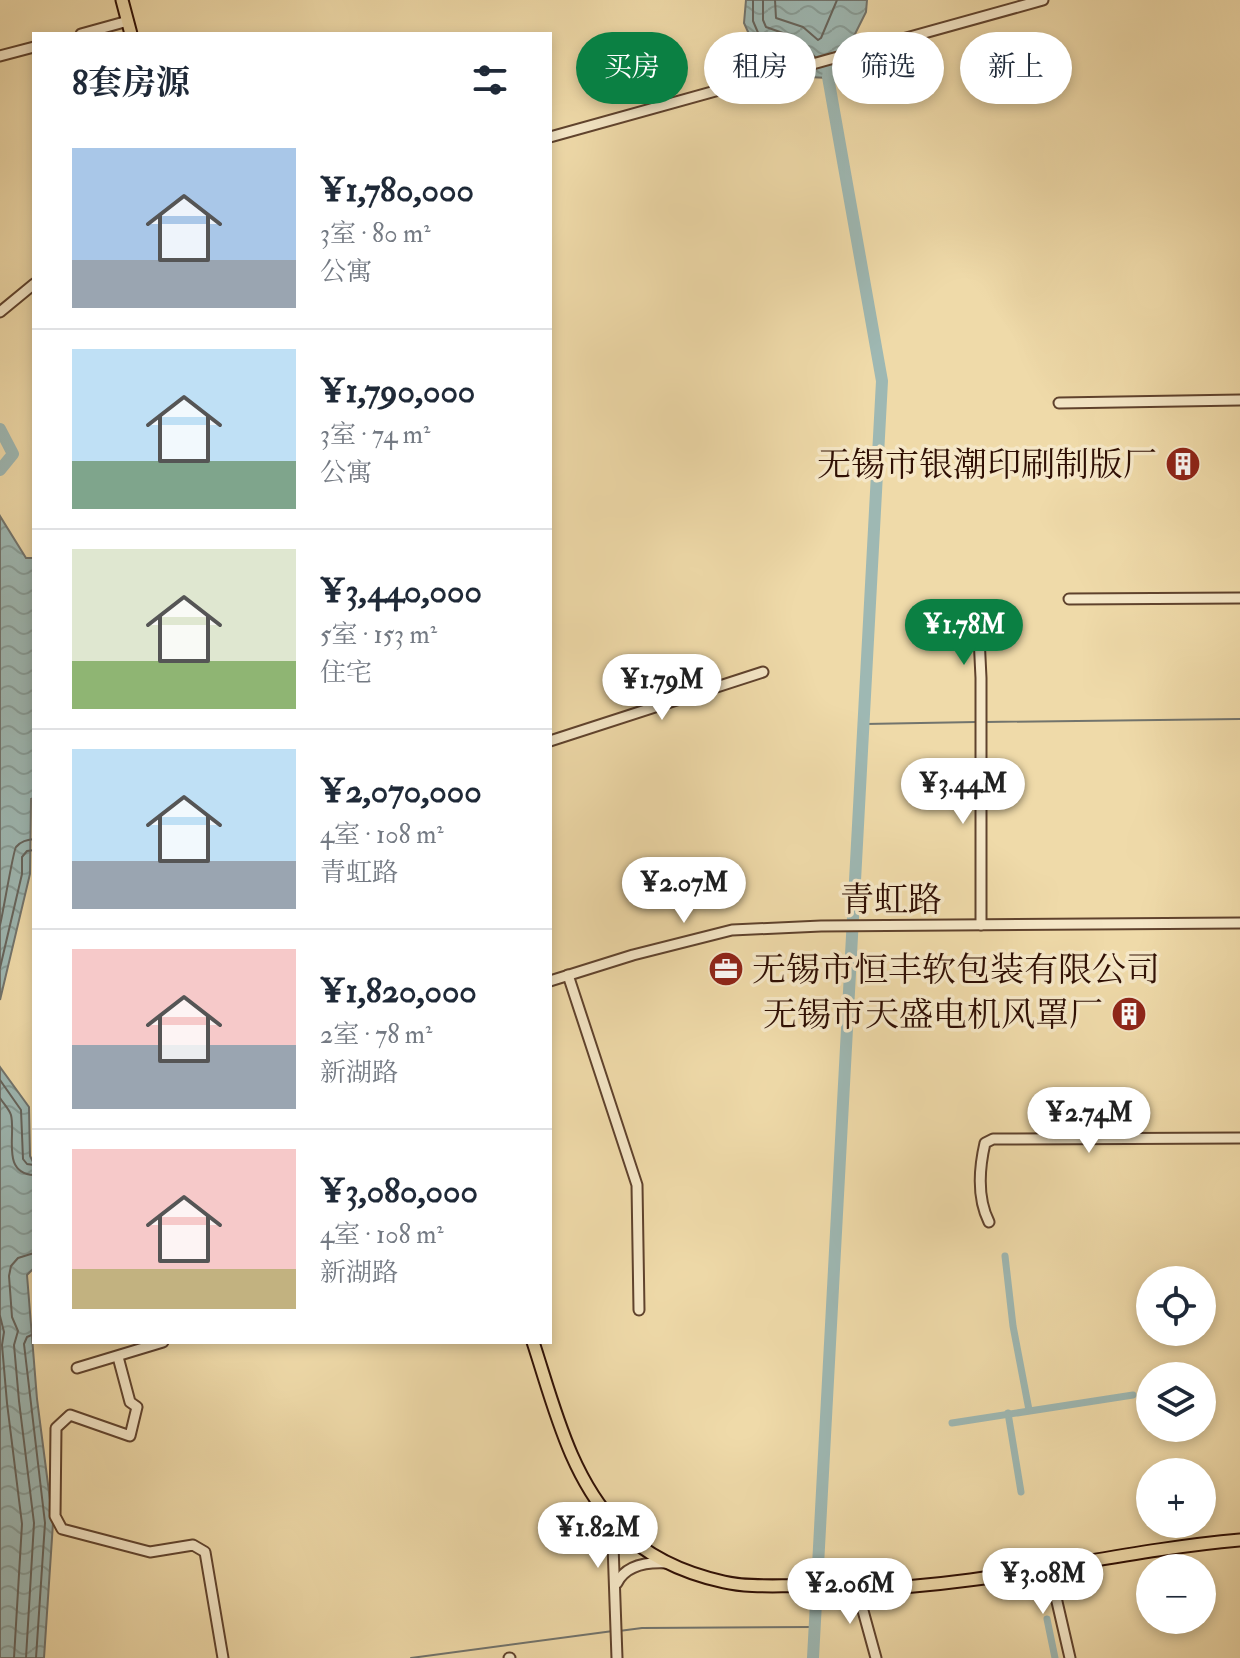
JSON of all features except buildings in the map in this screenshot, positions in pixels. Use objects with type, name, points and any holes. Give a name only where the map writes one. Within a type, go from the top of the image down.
[{"type":"main road","points":[[122,0],[131,32]]},
{"type":"main road","points":[[534,1344],[571,1454],[588,1488],[619,1528],[666,1563],[727,1583],[861,1589],[967,1580],[1175,1546],[1240,1540]]},
{"type":"street","points":[[552,136],[1043,0]]},
{"type":"street","points":[[88,32],[128,21]]},
{"type":"street","points":[[0,56],[32,48]]},
{"type":"street","points":[[0,312],[32,286]]},
{"type":"street","points":[[1059,403],[1240,400]]},
{"type":"street","points":[[1069,599],[1240,598]]},
{"type":"street","points":[[978,616],[981,925]]},
{"type":"street","points":[[552,740],[763,672]]},
{"type":"street","name":"青虹路","points":[[552,980],[732,930],[827,926],[1240,923]]},
{"type":"street","points":[[568,975],[637,1185],[639,1310]]},
{"type":"street","points":[[989,1222],[982,1207],[980,1184],[985,1143],[993,1139],[1240,1138]]},
{"type":"street","points":[[77,1368],[157,1344]]},
{"type":"street","points":[[118,1357],[130,1402],[137,1407],[130,1436],[70,1415],[56,1428],[55,1516],[62,1529],[150,1552],[193,1545],[205,1552],[223,1658]]},
{"type":"street","points":[[617,1658],[613,1545],[619,1528]]},
{"type":"street","points":[[615,1590],[626,1571],[654,1562],[666,1563]]},
{"type":"street","points":[[1049,1567],[1070,1658]]},
{"type":"street","points":[[861,1589],[862,1607],[876,1658]]},
{"type":"water","points":[[746,0],[867,0],[866,12],[856,32],[832,32],[832,78],[816,77],[816,32],[748,32],[744,23]]},
{"type":"water","points":[[0,516],[26,558],[32,558],[32,799],[30,874],[0,1000]]},
{"type":"water","points":[[0,1067],[29,1107],[32,1270],[27,1275],[37,1399],[53,1523],[44,1658],[0,1658]]},
{"type":"waterway","points":[[813,1658],[882,381],[828,77],[830,63]]},
{"type":"waterway","points":[[0,429],[13,454],[0,470]]},
{"type":"waterway","points":[[986,722],[1240,719]]},
{"type":"waterway","points":[[865,724],[976,722]]},
{"type":"waterway","points":[[1005,1256],[1013,1326],[1029,1410]]},
{"type":"waterway","points":[[952,1423],[1133,1395]]},
{"type":"waterway","points":[[1008,1413],[1021,1492]]},
{"type":"waterway","points":[[1047,1619],[1055,1658]]},
{"type":"waterway","points":[[619,1631],[642,1628],[814,1627]]},
{"type":"waterway","points":[[411,1658],[613,1631]]},
{"type":"place","name":"无锡市银潮印刷制版厂","points":[[1183,464]]},
{"type":"place","name":"无锡市恒丰软包装有限公司","points":[[726,969]]},
{"type":"place","name":"无锡市天盛电机风罩厂","points":[[1129,1014]]}]
